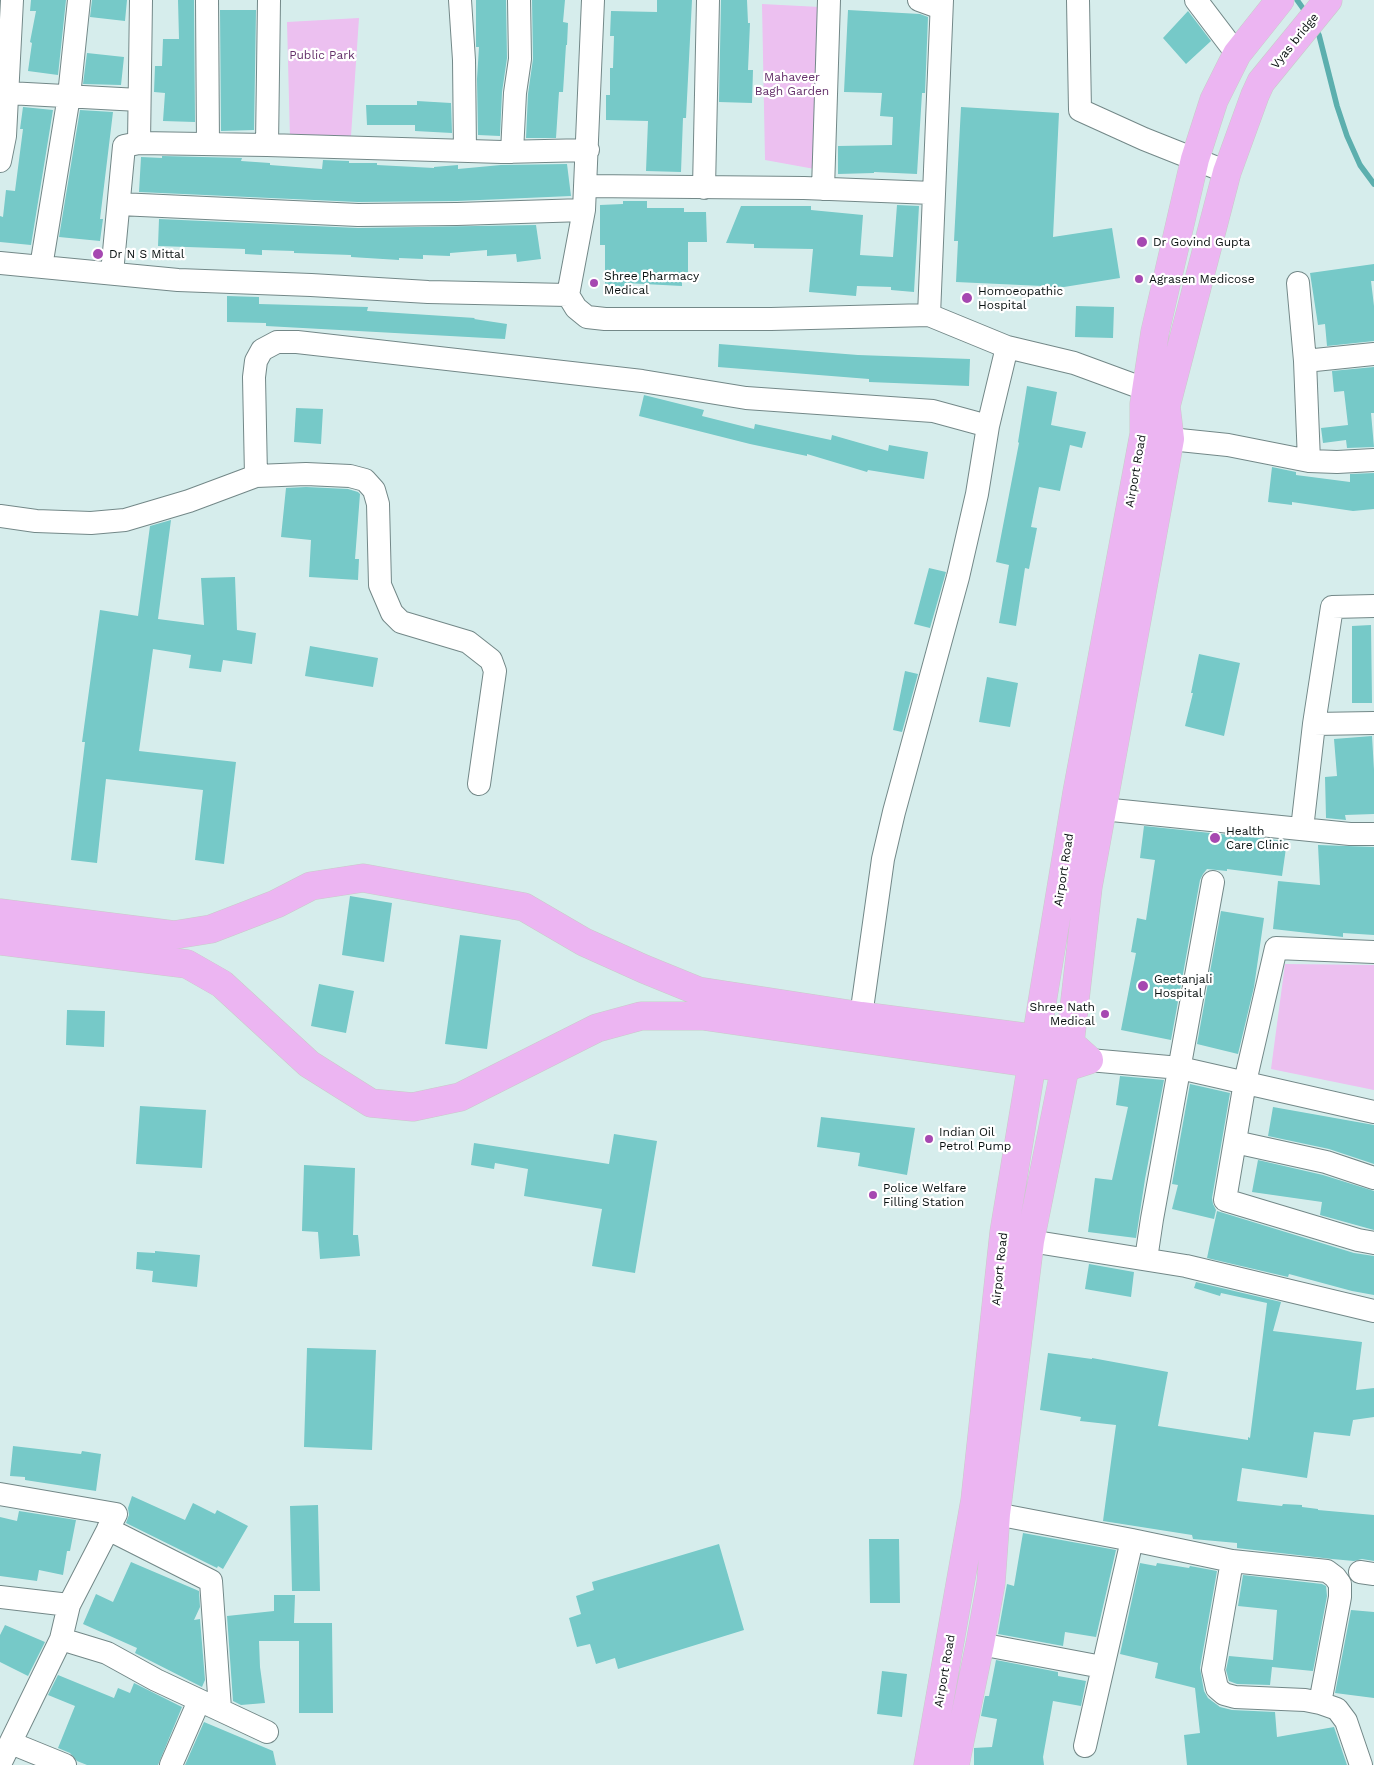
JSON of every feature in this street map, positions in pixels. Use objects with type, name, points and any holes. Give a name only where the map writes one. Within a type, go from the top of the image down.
[{"type":"main road","name":"Airport Road","points":[[955,1765],[991,1583],[996,1514],[1030,1241],[1074,1057],[1088,887],[1170,439],[1166,406],[1157,393],[1155,332],[1195,159],[1214,100],[1239,52],[1280,0]]},
{"type":"main road","name":"Vyas bridge","points":[[1261,82],[1328,0]]},
{"type":"main road","name":"Airport Road","points":[[928,1765],[975,1500],[1004,1232],[1077,792],[1144,434],[1144,404],[1157,393],[1227,172],[1254,95],[1261,82]]},
{"type":"main road","points":[[0,913],[174,935],[211,929],[276,904],[311,886],[363,878],[524,907],[584,942],[698,991],[861,1016],[1034,1052]]},
{"type":"main road","points":[[0,941],[187,964],[222,984],[309,1064],[371,1103],[380,1104],[413,1107],[460,1097],[597,1028],[641,1016],[703,1016],[1074,1057]]},
{"type":"street","points":[[0,161],[5,136],[12,0]]},
{"type":"street","points":[[41,267],[69,96],[79,0]]},
{"type":"street","points":[[139,143],[141,0]]},
{"type":"street","points":[[207,0],[208,144]]},
{"type":"street","points":[[268,145],[274,0]]},
{"type":"street","points":[[460,0],[464,60],[465,152]]},
{"type":"street","points":[[512,152],[514,94],[520,59],[519,0]]},
{"type":"street","points":[[593,0],[584,210],[568,295],[576,308],[587,317],[605,319],[771,319],[929,315],[1007,347],[1074,363],[1157,393]]},
{"type":"street","points":[[704,188],[708,0]]},
{"type":"street","points":[[823,189],[829,0]]},
{"type":"street","points":[[919,0],[941,4],[929,315]]},
{"type":"street","points":[[1078,0],[1080,110],[1227,172]]},
{"type":"street","points":[[1196,0],[1239,52]]},
{"type":"street","points":[[8,92],[140,100]]},
{"type":"street","points":[[112,273],[124,146],[139,143],[268,145],[465,152],[588,150]]},
{"type":"street","points":[[585,186],[823,189],[933,193]]},
{"type":"street","points":[[119,204],[358,215],[584,210]]},
{"type":"street","points":[[0,263],[178,280],[311,284],[428,292],[568,295]]},
{"type":"street","points":[[1298,283],[1305,361],[1309,460]]},
{"type":"street","points":[[256,476],[254,377],[256,361],[262,350],[277,342],[297,342],[642,381],[746,398],[933,410],[988,426]]},
{"type":"street","points":[[861,1016],[883,859],[958,577],[977,494],[988,426],[1007,347]]},
{"type":"street","points":[[1305,361],[1374,354]]},
{"type":"street","points":[[1170,439],[1228,445],[1309,460],[1337,462],[1374,460]]},
{"type":"street","points":[[0,516],[36,521],[91,523],[124,520],[189,501],[256,476],[306,474],[350,476],[365,480],[374,490],[378,504],[380,585],[392,613],[402,622],[468,642],[491,660],[495,671],[479,784]]},
{"type":"street","points":[[1302,829],[1314,724],[1332,607],[1374,606]]},
{"type":"street","points":[[1314,724],[1374,723]]},
{"type":"street","points":[[1102,809],[1350,834],[1374,834]]},
{"type":"street","points":[[1146,1259],[1213,882]]},
{"type":"street","points":[[1374,952],[1276,948],[1245,1082],[1225,1200],[1358,1240],[1374,1243]]},
{"type":"street","points":[[1074,1057],[1180,1068],[1374,1112]]},
{"type":"street","points":[[1235,1142],[1326,1162],[1374,1178]]},
{"type":"street","points":[[1004,1232],[1030,1241],[1186,1266],[1374,1311]]},
{"type":"street","points":[[0,1494],[116,1514],[69,1605],[61,1639],[0,1764]]},
{"type":"street","points":[[996,1514],[1232,1561],[1327,1571],[1336,1577],[1340,1584],[1340,1597],[1320,1703]]},
{"type":"street","points":[[108,1529],[211,1581],[220,1709]]},
{"type":"street","points":[[1085,1746],[1132,1540]]},
{"type":"street","points":[[1232,1561],[1213,1670],[1217,1688],[1224,1694],[1235,1697],[1306,1700],[1337,1709],[1346,1721],[1361,1765]]},
{"type":"street","points":[[0,1598],[69,1605]]},
{"type":"street","points":[[61,1639],[108,1653],[156,1680],[267,1732]]},
{"type":"street","points":[[980,1644],[1102,1667]]},
{"type":"street","points":[[171,1765],[199,1701]]},
{"type":"street","points":[[11,1744],[65,1765]]},
{"type":"green space","name":"Mahaveer Bagh Garden","points":[[762,4],[820,7],[820,170],[765,160]]},
{"type":"green space","name":"Public Park","points":[[359,18],[351,136],[290,139],[287,22]]},
{"type":"green space","points":[[1285,964],[1374,965],[1374,1090],[1271,1069]]},
{"type":"building","points":[[31,0],[66,0],[58,75],[28,71],[32,43],[30,42],[36,11],[30,11]]},
{"type":"building","points":[[92,0],[127,0],[125,21],[90,17]]},
{"type":"building","points":[[178,0],[194,0],[195,122],[163,121],[165,93],[154,92],[155,66],[162,66],[163,39],[179,39]]},
{"type":"building","points":[[476,0],[506,0],[507,58],[502,92],[500,136],[478,135],[477,79],[479,47],[476,47]]},
{"type":"building","points":[[532,0],[565,0],[563,22],[568,23],[567,45],[563,92],[559,92],[556,138],[526,138],[528,94],[533,59]]},
{"type":"building","points":[[657,0],[692,0],[686,118],[683,118],[681,172],[646,171],[648,121],[606,120],[606,95],[610,95],[610,68],[613,68],[614,36],[610,36],[611,11],[657,12]]},
{"type":"building","points":[[721,0],[747,0],[748,23],[750,23],[748,70],[753,70],[752,103],[719,102]]},
{"type":"building","points":[[220,10],[256,10],[254,130],[221,131]]},
{"type":"building","points":[[848,10],[920,14],[928,17],[925,93],[922,93],[917,174],[874,172],[838,174],[838,146],[892,145],[893,117],[880,116],[882,93],[844,92]]},
{"type":"building","points":[[1188,11],[1211,41],[1186,64],[1163,38]]},
{"type":"building","points":[[87,53],[124,57],[121,85],[83,84]]},
{"type":"building","points":[[417,101],[451,103],[452,133],[415,131],[415,125],[367,125],[366,105],[417,105]]},
{"type":"building","points":[[23,107],[53,110],[31,245],[0,242],[0,216],[3,217],[6,190],[15,191],[23,129],[20,129]]},
{"type":"building","points":[[961,107],[1059,113],[1053,237],[1112,228],[1120,278],[1064,287],[956,282],[958,241],[954,241]]},
{"type":"building","points":[[80,110],[113,112],[100,219],[103,219],[100,241],[59,237]]},
{"type":"building","points":[[162,156],[242,158],[241,161],[322,169],[323,160],[434,168],[458,165],[458,169],[501,165],[567,164],[571,196],[457,201],[358,202],[139,192],[141,157],[162,158]]},
{"type":"building","points":[[623,201],[647,201],[647,208],[684,208],[684,212],[706,212],[707,242],[688,242],[688,272],[682,272],[682,286],[625,283],[624,289],[605,289],[605,245],[600,245],[600,205],[623,204]]},
{"type":"building","points":[[897,205],[919,206],[914,292],[891,290],[891,287],[857,286],[856,296],[809,292],[813,249],[754,248],[754,244],[726,243],[741,206],[811,206],[811,210],[863,215],[860,255],[893,257]]},
{"type":"building","points":[[159,219],[358,228],[536,225],[541,259],[517,262],[516,254],[487,256],[487,250],[450,253],[450,256],[423,255],[423,259],[399,258],[399,260],[351,257],[351,255],[294,253],[294,251],[262,250],[262,255],[245,254],[245,249],[158,246]]},
{"type":"building","points":[[1374,264],[1374,281],[1371,281],[1374,306],[1374,341],[1327,346],[1325,324],[1318,325],[1310,273]]},
{"type":"building","points":[[227,296],[259,297],[259,304],[368,307],[367,311],[475,318],[507,324],[505,339],[266,326],[266,323],[227,322]]},
{"type":"building","points":[[1076,306],[1114,307],[1113,338],[1075,337]]},
{"type":"building","points":[[719,344],[858,355],[970,359],[969,386],[869,382],[869,379],[718,367]]},
{"type":"building","points":[[1374,367],[1374,413],[1371,413],[1374,447],[1347,448],[1346,440],[1323,443],[1321,428],[1348,425],[1344,391],[1334,392],[1332,371]]},
{"type":"building","points":[[1027,386],[1057,392],[1051,425],[1086,432],[1082,448],[1070,445],[1060,491],[1039,487],[1031,527],[1037,528],[1029,569],[1025,568],[1016,626],[999,623],[1009,565],[996,562],[1019,443]]},
{"type":"building","points":[[644,395],[704,410],[702,416],[754,429],[755,424],[831,440],[832,435],[888,451],[889,445],[928,452],[924,479],[868,470],[867,472],[807,454],[807,456],[750,444],[639,416]]},
{"type":"building","points":[[296,408],[323,409],[321,444],[294,442]]},
{"type":"building","points":[[1272,467],[1296,472],[1296,475],[1350,482],[1350,474],[1374,473],[1374,509],[1353,511],[1292,502],[1292,505],[1268,502]]},
{"type":"building","points":[[286,488],[348,489],[360,494],[355,559],[359,559],[358,580],[309,577],[311,540],[281,537]]},
{"type":"building","points":[[171,520],[158,619],[204,625],[201,578],[235,577],[237,630],[256,633],[252,664],[223,660],[221,672],[189,668],[191,655],[153,649],[139,751],[236,762],[224,864],[195,860],[203,790],[106,779],[97,863],[71,860],[85,742],[82,742],[100,610],[138,616],[150,526]]},
{"type":"building","points":[[929,568],[946,572],[930,628],[914,624]]},
{"type":"building","points":[[1371,625],[1372,703],[1352,703],[1352,626]]},
{"type":"building","points":[[310,646],[378,658],[373,687],[305,676]]},
{"type":"building","points":[[1199,654],[1240,663],[1224,736],[1185,726],[1193,693],[1191,693]]},
{"type":"building","points":[[905,671],[918,674],[902,732],[893,730]]},
{"type":"building","points":[[987,677],[1018,683],[1010,727],[979,722]]},
{"type":"building","points":[[1372,736],[1374,814],[1345,815],[1346,820],[1326,818],[1325,777],[1337,776],[1334,739]]},
{"type":"building","points":[[1144,826],[1287,841],[1282,876],[1227,869],[1227,871],[1207,869],[1203,874],[1200,880],[1171,1040],[1121,1030],[1136,953],[1131,952],[1137,918],[1146,920],[1155,860],[1140,858]]},
{"type":"building","points":[[1318,845],[1374,847],[1374,935],[1343,933],[1343,937],[1273,929],[1278,881],[1320,885]]},
{"type":"building","points":[[350,896],[392,903],[384,962],[342,955]]},
{"type":"building","points":[[1221,911],[1264,918],[1254,987],[1238,1054],[1197,1044]]},
{"type":"building","points":[[460,935],[501,940],[487,1049],[445,1044]]},
{"type":"building","points":[[319,984],[354,991],[346,1033],[311,1026]]},
{"type":"building","points":[[67,1010],[105,1011],[104,1047],[66,1045]]},
{"type":"building","points":[[1120,1076],[1164,1080],[1136,1238],[1088,1232],[1095,1178],[1112,1180],[1128,1107],[1116,1105]]},
{"type":"building","points":[[1190,1084],[1230,1093],[1212,1198],[1216,1210],[1214,1219],[1172,1209],[1178,1185],[1172,1184]]},
{"type":"building","points":[[140,1106],[206,1110],[202,1168],[136,1164]]},
{"type":"building","points":[[1273,1107],[1374,1125],[1374,1164],[1329,1149],[1268,1136]]},
{"type":"building","points":[[821,1117],[915,1128],[907,1175],[858,1166],[860,1153],[817,1147]]},
{"type":"building","points":[[614,1134],[657,1141],[635,1273],[592,1266],[602,1209],[524,1196],[528,1169],[495,1163],[494,1169],[471,1165],[474,1143],[609,1164]]},
{"type":"building","points":[[1258,1160],[1323,1175],[1374,1191],[1374,1230],[1320,1215],[1322,1202],[1252,1192]]},
{"type":"building","points":[[304,1165],[355,1168],[353,1235],[358,1235],[360,1256],[320,1259],[318,1232],[302,1231]]},
{"type":"building","points":[[1217,1211],[1354,1253],[1374,1256],[1374,1295],[1289,1274],[1288,1277],[1207,1258]]},
{"type":"building","points":[[155,1251],[200,1255],[197,1287],[152,1282],[153,1271],[136,1269],[137,1252],[155,1253]]},
{"type":"building","points":[[1089,1264],[1134,1272],[1131,1297],[1085,1289]]},
{"type":"building","points":[[1196,1282],[1281,1302],[1273,1331],[1362,1342],[1356,1390],[1374,1388],[1374,1417],[1353,1420],[1350,1436],[1314,1432],[1307,1478],[1242,1468],[1237,1501],[1282,1506],[1283,1504],[1302,1505],[1302,1507],[1318,1510],[1374,1515],[1374,1561],[1332,1559],[1237,1548],[1237,1543],[1193,1539],[1192,1535],[1103,1521],[1116,1425],[1080,1421],[1081,1417],[1040,1410],[1048,1353],[1092,1358],[1168,1372],[1158,1426],[1248,1440],[1248,1437],[1250,1438],[1267,1303],[1221,1293],[1220,1296],[1194,1288]]},
{"type":"building","points":[[307,1348],[376,1350],[372,1450],[304,1447]]},
{"type":"building","points":[[13,1446],[81,1454],[82,1451],[101,1454],[96,1491],[25,1480],[25,1477],[10,1476]]},
{"type":"building","points":[[132,1496],[185,1520],[193,1503],[215,1514],[217,1510],[248,1526],[223,1569],[218,1566],[217,1568],[126,1523]]},
{"type":"building","points":[[318,1505],[320,1591],[292,1591],[290,1506]]},
{"type":"building","points":[[19,1511],[76,1520],[70,1551],[67,1551],[63,1575],[39,1570],[37,1581],[0,1576],[0,1517],[17,1521]]},
{"type":"building","points":[[1023,1533],[1116,1550],[1096,1637],[1065,1632],[1063,1646],[998,1634],[1007,1584],[1014,1586]]},
{"type":"building","points":[[869,1539],[899,1539],[900,1603],[870,1603]]},
{"type":"building","points":[[719,1544],[744,1630],[618,1669],[615,1658],[596,1664],[590,1644],[577,1647],[569,1618],[581,1614],[576,1596],[594,1590],[592,1582]]},
{"type":"building","points":[[131,1562],[199,1591],[200,1607],[194,1620],[200,1619],[205,1680],[202,1687],[135,1653],[137,1648],[83,1624],[96,1594],[113,1602]]},
{"type":"building","points":[[1140,1563],[1156,1566],[1157,1563],[1189,1568],[1190,1566],[1217,1571],[1200,1668],[1204,1691],[1208,1698],[1220,1707],[1232,1710],[1275,1712],[1277,1737],[1334,1727],[1347,1765],[1187,1765],[1184,1735],[1200,1733],[1195,1688],[1155,1678],[1158,1663],[1120,1654]]},
{"type":"building","points":[[1243,1575],[1326,1586],[1327,1596],[1313,1671],[1272,1667],[1270,1685],[1237,1684],[1229,1681],[1226,1670],[1229,1656],[1273,1660],[1277,1610],[1238,1606]]},
{"type":"building","points":[[274,1595],[295,1595],[294,1623],[332,1623],[333,1713],[299,1713],[299,1641],[259,1641],[260,1667],[265,1703],[241,1705],[233,1701],[227,1616],[274,1611]]},
{"type":"building","points":[[1351,1610],[1374,1612],[1374,1698],[1335,1693]]},
{"type":"building","points":[[5,1625],[45,1642],[28,1676],[0,1662],[0,1635]]},
{"type":"building","points":[[996,1660],[1058,1672],[1058,1676],[1086,1681],[1081,1706],[1053,1701],[1043,1757],[1044,1765],[974,1765],[974,1748],[992,1747],[997,1719],[981,1716],[985,1696],[989,1696]]},
{"type":"building","points":[[882,1671],[907,1674],[902,1717],[877,1714]]},
{"type":"building","points":[[58,1675],[114,1698],[118,1688],[130,1693],[134,1683],[182,1707],[158,1765],[87,1765],[77,1761],[70,1753],[58,1748],[75,1706],[48,1695]]},
{"type":"building","points":[[204,1722],[273,1751],[276,1765],[185,1765]]},
{"type":"waterway","points":[[1297,0],[1307,14]]},
{"type":"waterway","points":[[1315,28],[1319,35],[1337,106],[1347,136],[1360,165],[1374,184]]},
{"type":"place","name":"Dr Govind Gupta","points":[[1142,242]]},
{"type":"place","name":"Dr N S Mittal","points":[[98,254]]},
{"type":"place","name":"Agrasen Medicose","points":[[1139,279]]},
{"type":"place","name":"Shree Pharmacy Medical","points":[[594,283]]},
{"type":"place","name":"Homoeopathic Hospital","points":[[967,298]]},
{"type":"place","name":"Health Care Clinic","points":[[1215,838]]},
{"type":"place","name":"Geetanjali Hospital","points":[[1143,986]]},
{"type":"place","name":"Shree Nath Medical","points":[[1105,1014]]},
{"type":"place","name":"Indian Oil Petrol Pump","points":[[929,1139]]},
{"type":"place","name":"Police Welfare Filling Station","points":[[873,1195]]}]
